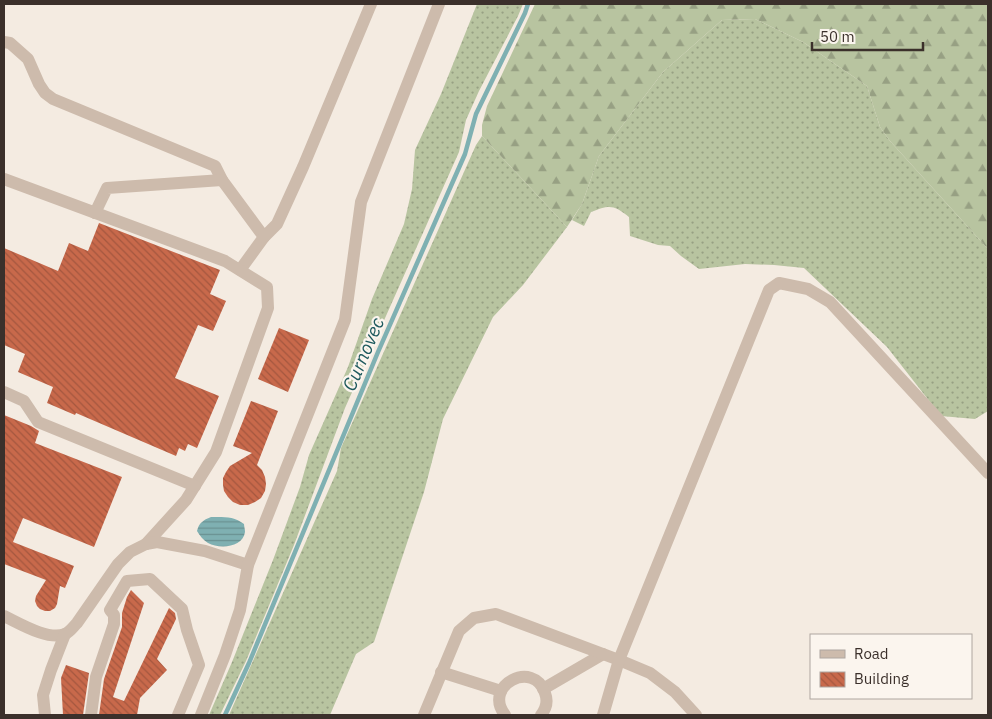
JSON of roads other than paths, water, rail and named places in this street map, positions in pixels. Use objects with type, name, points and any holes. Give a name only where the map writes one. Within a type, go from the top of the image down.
[{"type":"lane","points":[[240,270],[264,237],[277,224],[371,4]]},
{"type":"lane","points":[[201,715],[225,655],[240,610],[248,566],[346,320],[362,202],[439,4]]},
{"type":"lane","points":[[4,42],[10,43],[28,59],[39,84],[45,93],[53,99],[215,166],[222,180],[264,237]]},
{"type":"lane","points":[[4,179],[225,261],[267,287],[268,308],[216,452],[186,500],[146,544]]},
{"type":"lane","points":[[95,212],[107,188],[222,180]]},
{"type":"lane","points":[[603,715],[619,660],[769,290],[779,282],[808,289],[830,302],[988,473]]},
{"type":"lane","points":[[4,392],[24,401],[38,422],[195,486]]},
{"type":"lane","points":[[4,616],[45,634],[59,636],[65,634],[77,623],[118,564],[130,552],[146,544],[157,542],[204,552],[248,566]]},
{"type":"lane","points":[[91,715],[96,677],[114,624],[114,616],[110,610],[127,581],[150,579],[182,609],[199,665],[178,715]]},
{"type":"lane","points":[[424,715],[459,631],[474,618],[496,614],[650,673],[675,692],[696,715]]},
{"type":"lane","points":[[45,715],[43,696],[65,634]]},
{"type":"lane","points":[[543,688],[602,654]]},
{"type":"lane","points":[[441,672],[501,691]]},
{"type":"lane","points":[[505,715],[500,705],[501,691],[510,680],[525,677],[532,678],[543,688],[546,703],[541,715]]},
{"type":"water","points":[[211,517],[240,521],[244,524],[245,532],[243,537],[240,541],[230,546],[218,546],[208,543],[197,531],[202,522]]},
{"type":"waterway","name":"Curnovec","points":[[225,715],[249,663],[378,352],[465,154],[476,114],[528,4]]}]
